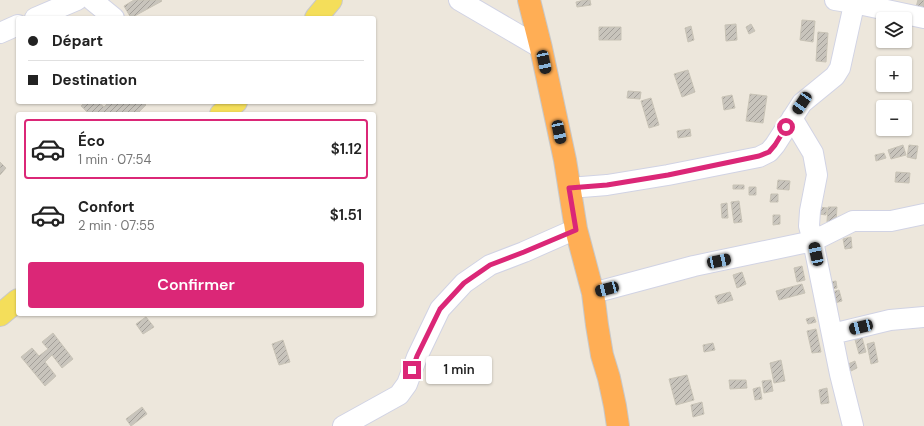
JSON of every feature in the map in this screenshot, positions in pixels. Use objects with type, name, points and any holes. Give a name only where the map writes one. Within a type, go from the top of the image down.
[{"type":"highway","points":[[529,0],[565,160],[576,230],[593,293],[602,355],[609,378],[618,426]]},
{"type":"main road","points":[[318,16],[331,0]]},
{"type":"main road","points":[[0,315],[16,302]]},
{"type":"street","points":[[40,16],[77,0]]},
{"type":"street","points":[[92,0],[112,16]]},
{"type":"street","points":[[459,0],[541,48]]},
{"type":"street","points":[[835,0],[855,2],[924,18]]},
{"type":"street","points":[[569,188],[607,185],[668,175],[759,156],[769,152],[802,103],[835,76],[840,68],[855,2]]},
{"type":"street","points":[[0,33],[16,26]]},
{"type":"street","points":[[792,118],[813,153],[817,175],[810,210],[809,226],[840,374],[853,426]]},
{"type":"street","points":[[593,293],[694,266],[813,241],[853,221],[891,221],[924,214]]},
{"type":"street","points":[[343,426],[399,394],[406,384],[417,356],[440,309],[464,283],[490,265],[576,230]]},
{"type":"street","points":[[832,334],[890,320],[924,316]]},
{"type":"building","points":[[134,0],[162,1],[135,16],[130,16],[124,6]]},
{"type":"building","points":[[590,0],[591,5],[577,7],[576,2]]},
{"type":"building","points":[[918,0],[924,0],[924,9],[916,7]]},
{"type":"building","points":[[802,20],[815,21],[813,42],[800,40]]},
{"type":"building","points":[[736,24],[737,40],[726,41],[725,25]]},
{"type":"building","points":[[751,24],[755,31],[749,34],[746,27]]},
{"type":"building","points":[[691,26],[694,40],[688,42],[685,28]]},
{"type":"building","points":[[599,27],[621,27],[621,40],[599,40]]},
{"type":"building","points":[[818,32],[828,33],[826,62],[816,61]]},
{"type":"building","points":[[688,70],[695,92],[682,97],[674,74]]},
{"type":"building","points":[[628,91],[641,92],[640,99],[627,98]]},
{"type":"building","points":[[750,94],[767,96],[763,123],[746,121]]},
{"type":"building","points":[[732,95],[735,108],[724,110],[722,97]]},
{"type":"building","points":[[651,98],[659,125],[649,128],[641,101]]},
{"type":"building","points":[[83,104],[100,104],[104,107],[107,104],[146,105],[139,112],[87,112],[81,106]]},
{"type":"building","points":[[690,129],[691,136],[678,138],[677,131]]},
{"type":"building","points":[[903,145],[906,155],[891,159],[888,150]]},
{"type":"building","points":[[909,145],[918,146],[916,159],[907,157]]},
{"type":"building","points":[[884,153],[886,158],[876,161],[875,155]]},
{"type":"building","points":[[0,162],[6,168],[0,175]]},
{"type":"building","points":[[896,172],[910,173],[909,183],[895,182]]},
{"type":"building","points":[[778,180],[790,181],[789,190],[777,189]]},
{"type":"building","points":[[733,185],[744,185],[744,189],[733,189]]},
{"type":"building","points":[[749,187],[756,187],[756,195],[749,195]]},
{"type":"building","points":[[771,194],[778,194],[778,202],[770,202]]},
{"type":"building","points":[[739,201],[742,222],[734,223],[731,202]]},
{"type":"building","points":[[727,203],[728,218],[722,218],[721,204]]},
{"type":"building","points":[[819,207],[827,208],[826,215],[819,214]]},
{"type":"building","points":[[828,207],[837,207],[836,222],[827,222]]},
{"type":"building","points":[[773,215],[780,215],[780,224],[773,225]]},
{"type":"building","points":[[851,237],[852,248],[845,249],[843,239]]},
{"type":"building","points":[[802,266],[805,280],[797,282],[794,268]]},
{"type":"building","points":[[742,272],[746,284],[737,288],[733,275]]},
{"type":"building","points":[[836,281],[837,288],[826,290],[825,283]]},
{"type":"building","points":[[802,284],[805,293],[779,300],[776,291]]},
{"type":"building","points":[[839,290],[842,301],[831,304],[828,293]]},
{"type":"building","points":[[730,292],[733,300],[718,304],[715,296]]},
{"type":"building","points":[[146,317],[154,327],[143,334],[136,324]]},
{"type":"building","points":[[814,317],[816,322],[808,324],[806,319]]},
{"type":"building","points":[[816,329],[821,352],[812,353],[807,331]]},
{"type":"building","points":[[53,333],[73,359],[62,368],[52,355],[45,362],[56,376],[45,386],[21,357],[32,348],[39,356],[48,349],[42,342]]},
{"type":"building","points":[[861,334],[866,352],[859,354],[854,336]]},
{"type":"building","points":[[283,340],[290,362],[279,365],[272,344]]},
{"type":"building","points":[[874,342],[878,362],[871,364],[867,344]]},
{"type":"building","points":[[713,343],[715,350],[704,352],[703,345]]},
{"type":"building","points":[[781,360],[785,381],[774,383],[770,363]]},
{"type":"building","points":[[855,361],[857,368],[851,371],[848,364]]},
{"type":"building","points":[[687,375],[694,400],[676,405],[669,379]]},
{"type":"building","points":[[729,380],[746,380],[747,388],[730,389]]},
{"type":"building","points":[[771,380],[773,391],[764,393],[762,381]]},
{"type":"building","points":[[760,387],[762,399],[755,400],[753,389]]},
{"type":"building","points":[[827,388],[829,403],[821,404],[819,390]]},
{"type":"building","points":[[702,402],[704,414],[693,417],[691,405]]},
{"type":"building","points":[[142,407],[147,414],[131,426],[126,419]]},
{"type":"route","points":[[412,370],[417,356],[440,309],[464,283],[490,265],[576,230],[569,188],[607,185],[668,175],[759,156],[769,152],[786,127]]}]
